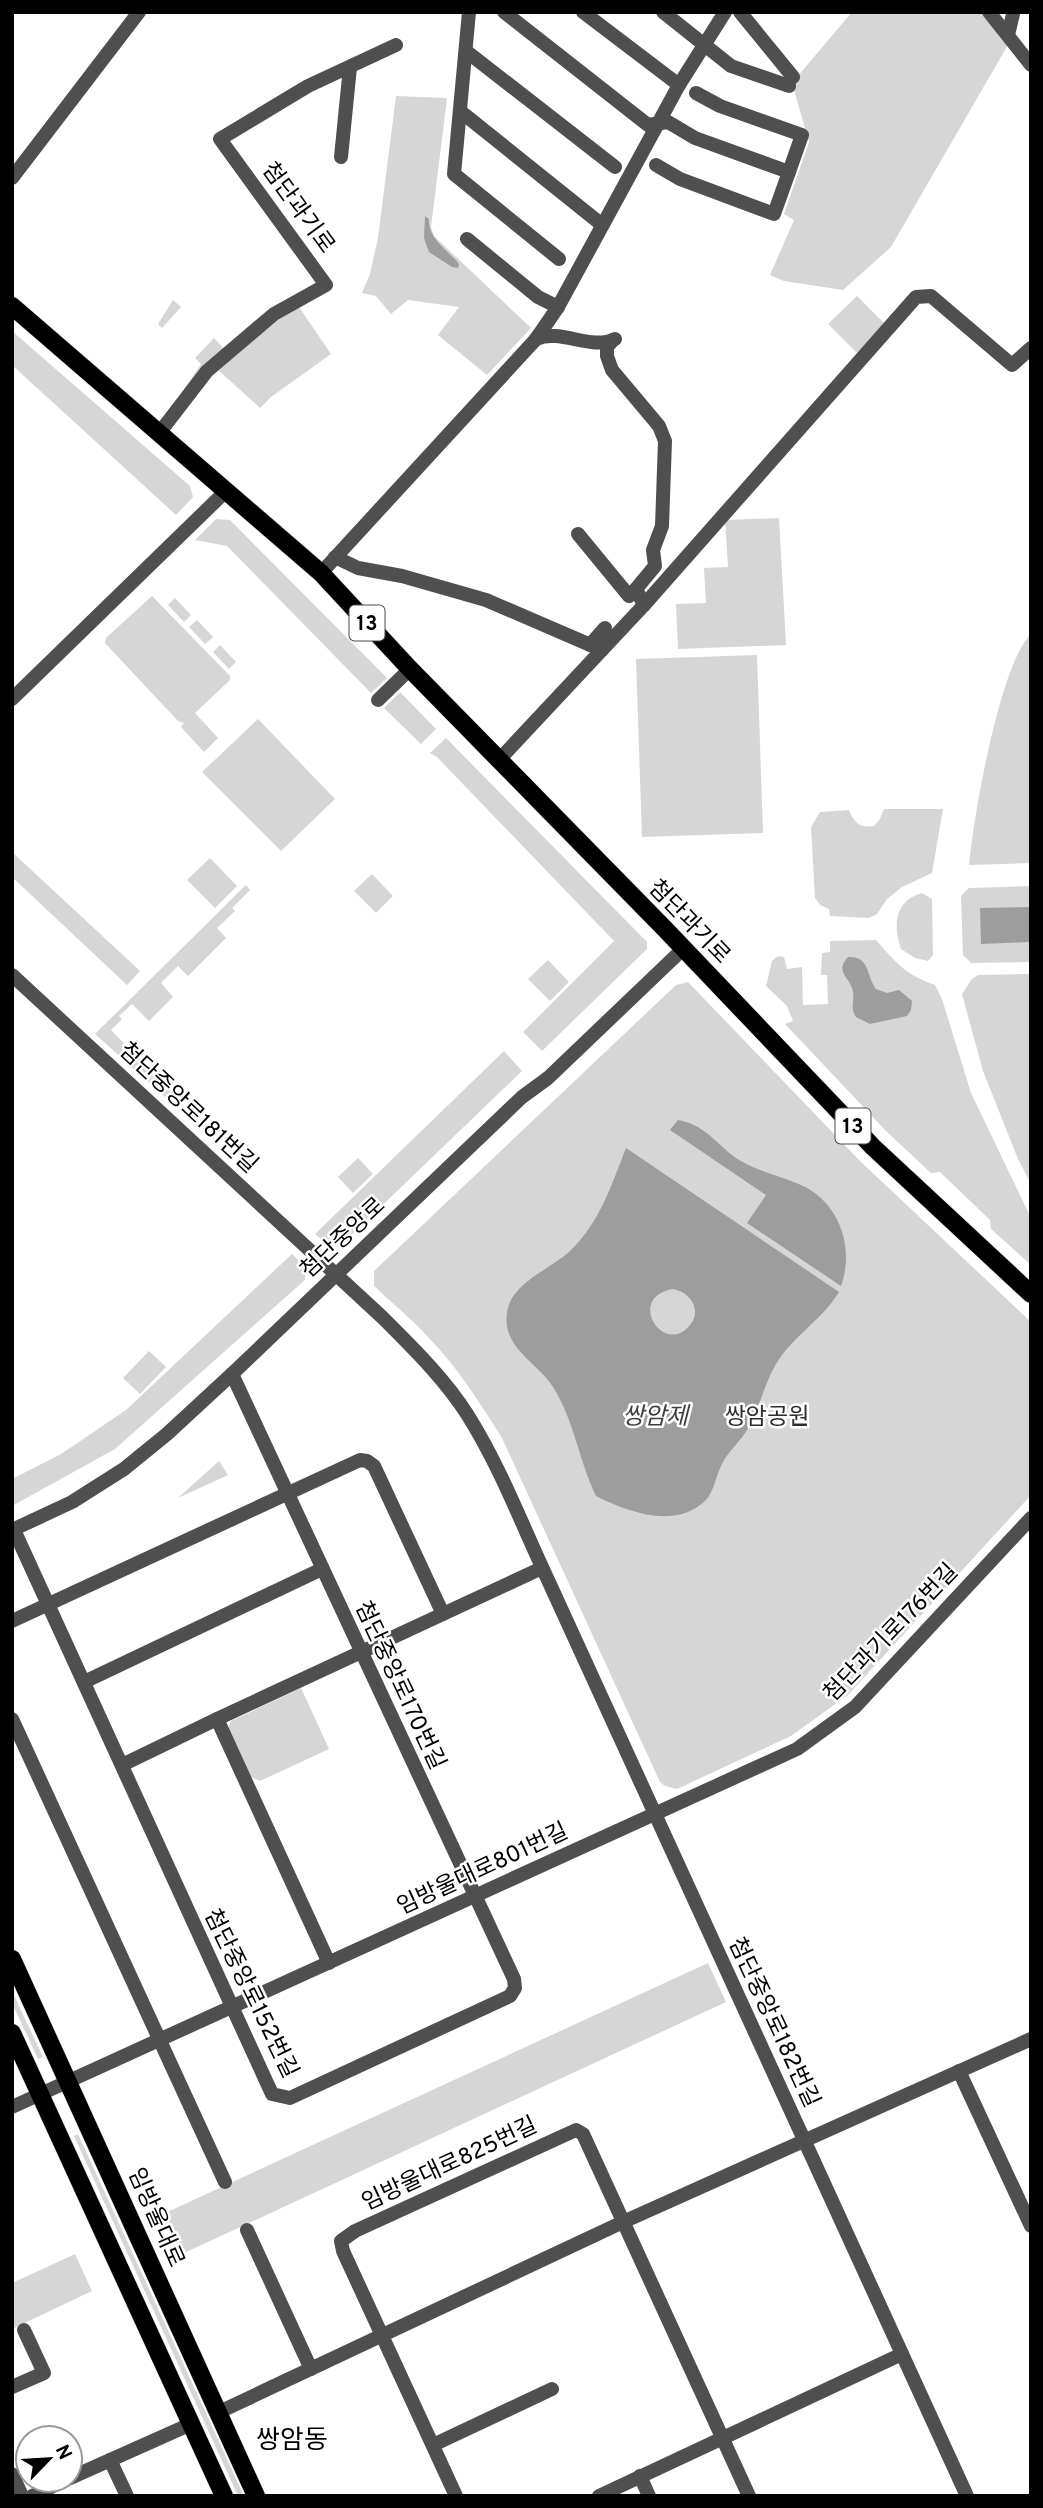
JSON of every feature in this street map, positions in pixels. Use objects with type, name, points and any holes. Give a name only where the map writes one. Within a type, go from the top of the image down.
[{"type":"main road","name":"첨단과기로","points":[[12,306],[321,573],[498,761],[873,1147],[1031,1294]]},
{"type":"main road","name":"임방울대로","points":[[12,1959],[257,2496]]},
{"type":"main road","points":[[12,2033],[224,2496]]},
{"type":"street","points":[[12,178],[139,12]]},
{"type":"street","points":[[469,12],[454,174],[559,259]]},
{"type":"street","points":[[504,12],[648,125],[668,122],[695,138],[789,172]]},
{"type":"street","points":[[583,12],[679,85]]},
{"type":"street","points":[[663,12],[731,66],[791,81],[740,12]]},
{"type":"street","points":[[321,573],[536,339],[558,307],[679,85],[726,12]]},
{"type":"street","points":[[989,12],[1031,65]]},
{"type":"street","points":[[1008,35],[1013,14]]},
{"type":"street","name":"첨단과기로","points":[[160,432],[207,371],[274,314],[326,285],[220,139],[308,86],[396,45]]},
{"type":"street","points":[[466,51],[615,167]]},
{"type":"street","points":[[341,157],[350,66]]},
{"type":"street","points":[[656,165],[680,179],[774,214],[802,135],[720,106],[696,93]]},
{"type":"street","points":[[460,111],[601,225]]},
{"type":"street","points":[[467,239],[538,297],[558,307]]},
{"type":"street","points":[[498,761],[596,647],[644,605],[916,297],[931,296],[1012,365],[1031,348]]},
{"type":"street","points":[[536,339],[551,334],[603,342],[615,338],[609,344],[607,352],[612,370]]},
{"type":"street","points":[[570,339],[593,352],[612,370],[659,426],[665,441],[662,526],[653,550],[655,566],[629,596],[578,534]]},
{"type":"street","points":[[12,699],[227,490]]},
{"type":"street","points":[[335,557],[358,568],[402,576],[486,600],[596,647]]},
{"type":"street","points":[[636,589],[644,605]]},
{"type":"street","points":[[596,647],[605,628]]},
{"type":"street","points":[[377,701],[410,669]]},
{"type":"street","name":"첨단중앙로","points":[[13,1530],[72,1502],[124,1469],[167,1434],[683,949]]},
{"type":"street","name":"첨단중앙로181번길","points":[[12,975],[335,1274]]},
{"type":"street","name":"첨단중앙로182번길","points":[[335,1274],[414,1349],[454,1395],[485,1448],[967,2496]]},
{"type":"street","name":"첨단중앙로170번길","points":[[232,1374],[474,1896]]},
{"type":"street","points":[[12,1621],[360,1460],[374,1466],[443,1614]]},
{"type":"street","name":"첨단과기로176번길","points":[[654,1814],[797,1749],[855,1707],[1031,1518]]},
{"type":"street","name":"첨단중앙로152번길","points":[[13,1530],[272,2094],[284,2098],[510,1996],[515,1983],[474,1896]]},
{"type":"street","points":[[122,1765],[217,1718],[542,1568]]},
{"type":"street","points":[[84,1682],[322,1569]]},
{"type":"street","points":[[217,1718],[329,1963]]},
{"type":"street","points":[[12,1719],[225,2182]]},
{"type":"street","name":"임방울대로801번길","points":[[12,2107],[654,1814]]},
{"type":"street","points":[[217,2413],[623,2222],[1031,2039]]},
{"type":"street","points":[[959,2071],[1031,2226]]},
{"type":"street","name":"임방울대로825번길","points":[[456,2496],[343,2251],[341,2241],[355,2231],[576,2130],[583,2134],[749,2496]]},
{"type":"street","points":[[247,2230],[311,2369]]},
{"type":"street","points":[[12,2388],[44,2373],[24,2330]]},
{"type":"street","points":[[599,2496],[902,2354]]},
{"type":"street","points":[[433,2445],[552,2389]]},
{"type":"street","points":[[84,2472],[191,2424]]},
{"type":"street","points":[[110,2460],[127,2496]]},
{"type":"street","points":[[12,2474],[22,2496]]},
{"type":"street","points":[[640,2476],[649,2496]]},
{"type":"green space","points":[[852,12],[981,12],[1009,43],[891,247],[843,290],[784,281],[770,275],[794,220],[784,214],[809,142],[792,83]]},
{"type":"green space","points":[[396,96],[447,98],[431,227],[434,236],[531,328],[487,375],[438,335],[459,307],[408,300],[391,314],[376,296],[362,293],[370,274],[378,238]]},
{"type":"green space","points":[[857,296],[885,324],[857,353],[828,324]]},
{"type":"green space","points":[[173,300],[181,307],[162,328],[158,324]]},
{"type":"green space","points":[[299,307],[331,354],[260,408],[217,369],[275,320]]},
{"type":"green space","points":[[12,331],[190,486],[193,497],[176,515],[12,365]]},
{"type":"green space","points":[[214,338],[224,349],[177,400],[201,364],[195,358]]},
{"type":"green space","points":[[779,518],[786,645],[678,649],[676,604],[706,603],[704,568],[728,567],[725,520]]},
{"type":"green space","points":[[216,519],[230,520],[387,678],[371,693],[227,546],[195,540]]},
{"type":"green space","points":[[152,596],[230,676],[230,680],[195,713],[218,738],[204,752],[181,727],[184,723],[178,721],[105,643],[106,638]]},
{"type":"green space","points":[[175,598],[191,615],[184,622],[168,605]]},
{"type":"green space","points":[[197,620],[213,637],[205,644],[189,627]]},
{"type":"green space","points":[[1031,634],[1031,863],[969,865],[982,779],[999,708],[1020,650]]},
{"type":"green space","points":[[220,645],[236,662],[229,669],[213,652]]},
{"type":"green space","points":[[757,655],[763,833],[642,837],[636,659]]},
{"type":"green space","points":[[400,692],[436,729],[421,744],[384,708]]},
{"type":"green space","points":[[258,719],[335,799],[281,851],[202,772]]},
{"type":"green space","points":[[446,738],[647,942],[647,949],[542,1051],[523,1032],[614,941],[437,757],[430,753]]},
{"type":"green space","points":[[884,809],[943,809],[932,873],[902,887],[887,899],[877,914],[869,918],[830,916],[829,909],[820,905],[815,898],[811,827],[820,812],[849,810],[858,824],[874,826]]},
{"type":"green space","points":[[12,852],[140,971],[127,985],[12,877]]},
{"type":"green space","points":[[210,858],[237,886],[215,908],[187,880]]},
{"type":"green space","points":[[372,874],[393,896],[376,913],[354,891]]},
{"type":"green space","points":[[246,885],[250,890],[232,908],[235,911],[217,928],[226,938],[188,976],[178,966],[161,983],[173,997],[149,1021],[132,1004],[119,1016],[122,1019],[111,1030],[173,1094],[168,1100],[95,1034]]},
{"type":"green space","points":[[1031,886],[1031,962],[971,963],[963,955],[961,896],[969,888]]},
{"type":"green space","points":[[922,893],[932,899],[933,955],[928,961],[915,958],[901,949],[897,931],[901,908]]},
{"type":"green space","points":[[876,940],[902,967],[935,985],[942,999],[971,1093],[1031,1218],[1031,1265],[991,1229],[990,1220],[940,1172],[931,1173],[887,1132],[785,1024],[793,1021],[787,1006],[766,986],[772,961],[778,956],[784,957],[787,969],[802,967],[803,1005],[828,1004],[827,975],[821,975],[822,953],[830,952],[830,941]]},
{"type":"green space","points":[[548,960],[569,982],[550,1001],[528,979]]},
{"type":"green space","points":[[1031,974],[1031,1184],[1018,1159],[983,1071],[962,994],[978,975]]},
{"type":"green space","name":"쌍암공원","points":[[688,982],[860,1161],[1031,1322],[1031,1495],[848,1695],[791,1736],[677,1789],[660,1782],[502,1438],[440,1349],[374,1286],[374,1271],[676,985]]},
{"type":"green space","points":[[504,1051],[522,1071],[342,1244],[327,1244],[315,1234]]},
{"type":"green space","points":[[358,1158],[373,1174],[353,1193],[338,1177]]},
{"type":"green space","points":[[292,1254],[305,1266],[305,1280],[115,1449],[12,1506],[12,1479],[61,1454],[126,1410]]},
{"type":"green space","points":[[149,1351],[166,1367],[140,1394],[123,1378]]},
{"type":"green space","points":[[219,1461],[228,1475],[178,1498]]},
{"type":"green space","points":[[301,1688],[329,1749],[260,1781],[251,1777],[228,1728],[231,1721]]},
{"type":"green space","points":[[708,1963],[726,2002],[182,2254],[163,2214]]},
{"type":"green space","points":[[12,1991],[43,2057],[38,2059],[12,2003]]},
{"type":"green space","points":[[78,2134],[244,2496],[238,2496],[74,2136]]},
{"type":"green space","points":[[75,2254],[92,2291],[12,2329],[12,2283]]},
{"type":"water","points":[[425,216],[429,219],[435,238],[459,264],[458,268],[429,252],[424,238]]},
{"type":"water","points":[[1031,907],[1031,942],[981,944],[980,908]]},
{"type":"water","points":[[848,957],[864,963],[876,989],[887,993],[899,990],[912,1001],[907,1016],[870,1024],[856,1017],[852,988],[842,970]]},
{"type":"water","points":[[678,1120],[705,1132],[741,1161],[801,1185],[825,1202],[834,1214],[845,1241],[845,1271],[841,1286],[747,1223],[766,1195],[670,1130]]},
{"type":"water","name":"쌍암제","points":[[626,1148],[839,1292],[776,1364],[749,1427],[724,1461],[706,1500],[694,1509],[666,1516],[622,1508],[596,1496],[560,1400],[546,1378],[515,1345],[507,1325],[510,1302],[516,1293],[570,1251],[589,1228],[604,1203]],"holes":[[[672,1289],[678,1290],[692,1302],[694,1319],[680,1333],[670,1334],[654,1323],[650,1313],[651,1303],[658,1295]]]},
{"type":"district","name":"쌍암동","points":[[292,2439]]}]
